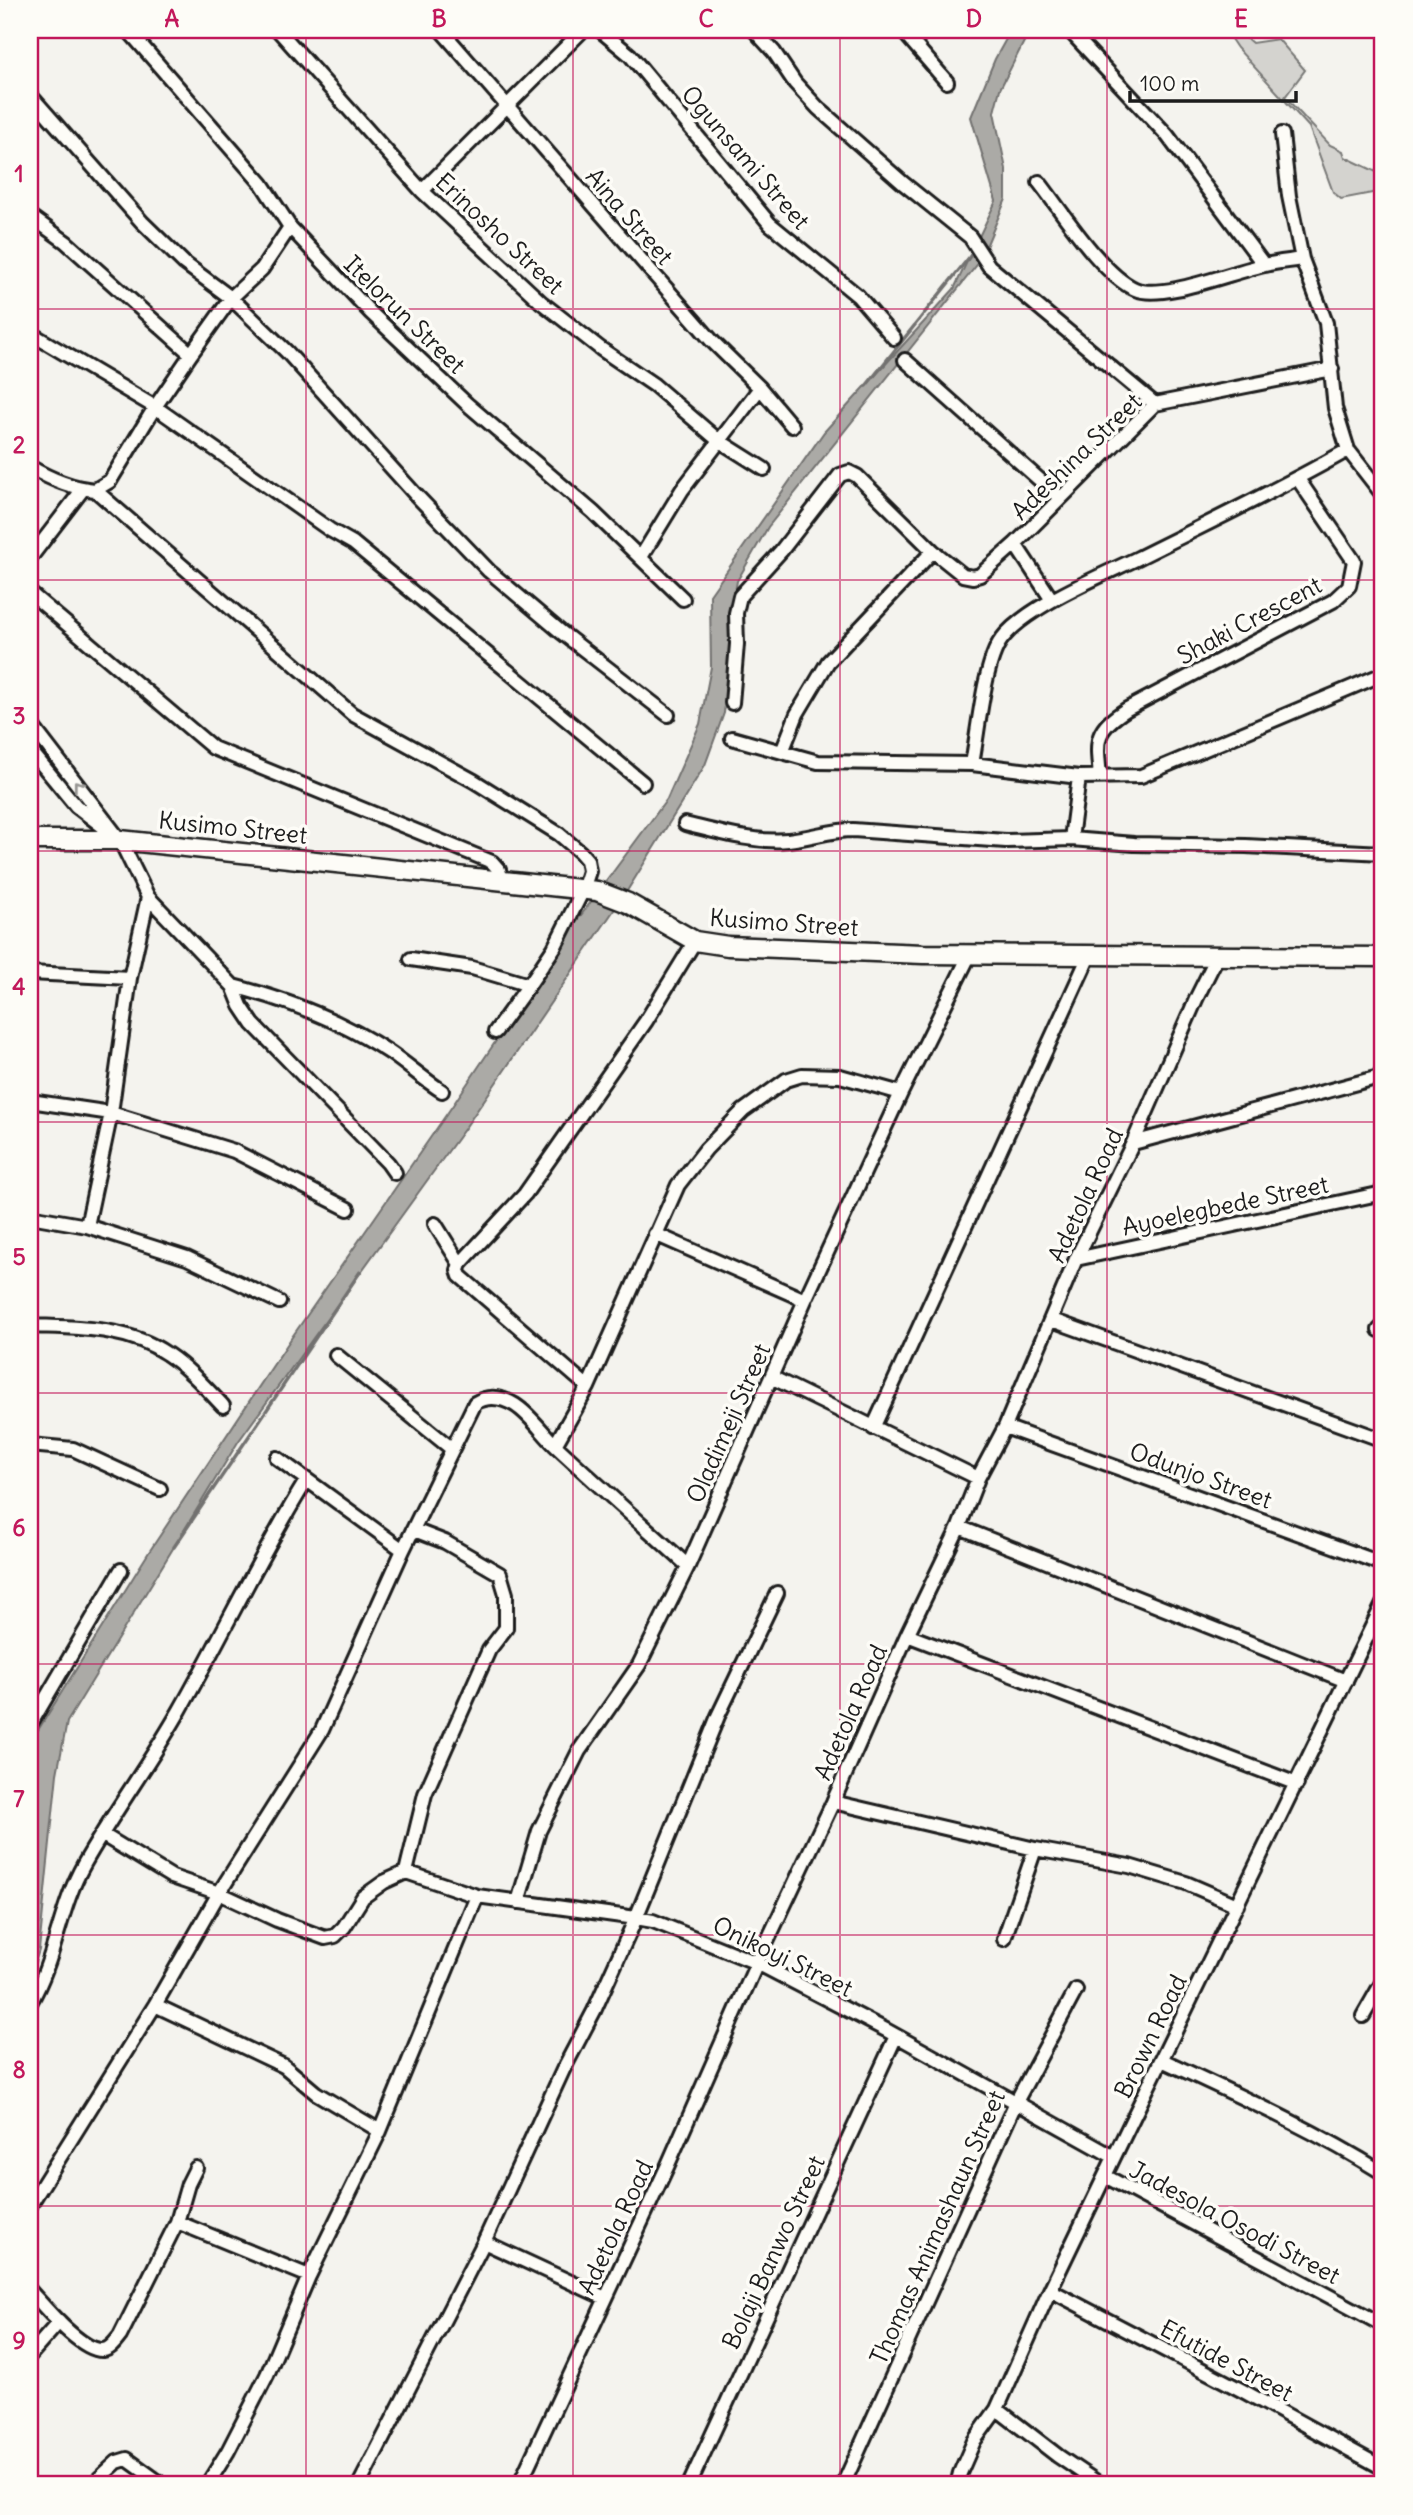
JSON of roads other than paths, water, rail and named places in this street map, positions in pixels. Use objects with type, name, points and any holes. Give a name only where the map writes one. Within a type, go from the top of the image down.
[{"type":"street","name":"Itelorun Street","points":[[128,30],[262,184],[290,227],[417,358],[593,512],[683,599]]},
{"type":"street","name":"Erinosho Street","points":[[278,30],[422,191],[541,302],[601,349],[654,385],[718,440],[764,469]]},
{"type":"street","name":"Aina Street","points":[[441,30],[712,341],[760,388],[792,426]]},
{"type":"street","points":[[422,191],[583,30]]},
{"type":"street","name":"Ogunsami Street","points":[[600,30],[630,55],[770,224],[858,296],[894,338]]},
{"type":"street","points":[[754,30],[818,108],[970,237],[989,266],[1155,404]]},
{"type":"street","points":[[902,30],[947,82]]},
{"type":"street","points":[[1069,30],[1167,135],[1264,265]]},
{"type":"street","points":[[30,95],[142,222],[184,263],[231,298],[287,352],[415,494],[489,571],[561,632],[668,715]]},
{"type":"street","points":[[1282,134],[1289,196],[1302,259],[1326,323],[1335,408],[1348,450],[1383,495]]},
{"type":"street","points":[[1039,182],[1105,266],[1125,284],[1135,289],[1155,292],[1264,265],[1302,259]]},
{"type":"street","points":[[30,216],[66,242],[191,354]]},
{"type":"street","points":[[30,558],[89,489],[110,481],[191,354],[231,298],[262,269],[290,227]]},
{"type":"street","points":[[30,333],[155,407],[330,530],[353,542],[643,783]]},
{"type":"street","points":[[905,360],[1060,498]]},
{"type":"street","name":"Adeshina Street","points":[[933,551],[963,575],[980,575],[1016,544],[1155,404],[1332,369]]},
{"type":"street","points":[[641,557],[682,490],[760,388]]},
{"type":"street","points":[[972,764],[991,659],[1009,630],[1052,600],[1298,479],[1348,450]]},
{"type":"street","points":[[30,467],[48,478],[89,489],[352,715],[474,781],[559,834],[587,860],[590,890],[554,948],[495,1032]]},
{"type":"street","points":[[732,704],[737,644],[736,613],[740,596],[781,551],[840,475],[849,472],[857,476],[933,551],[828,662],[797,713],[782,752]]},
{"type":"street","name":"Shaki Crescent","points":[[1100,776],[1099,735],[1107,723],[1127,709],[1333,601],[1349,586],[1354,561],[1298,479]]},
{"type":"street","points":[[1016,544],[1052,600]]},
{"type":"street","points":[[30,593],[213,748],[492,862],[499,870],[502,880]]},
{"type":"street","points":[[732,738],[818,762],[972,764],[1079,778],[1141,776],[1383,674]]},
{"type":"street","points":[[30,723],[120,840],[148,897],[233,986],[241,1006],[253,1024],[395,1173]]},
{"type":"street","points":[[30,750],[76,806],[120,840]]},
{"type":"street","points":[[1071,839],[1079,778]]},
{"type":"street","points":[[685,824],[765,840],[787,840],[837,830],[853,830],[1006,841],[1071,839],[1134,844],[1383,853]]},
{"type":"street","name":"Kusimo Street","points":[[30,840],[120,840],[590,890],[624,902],[695,941],[768,948],[1089,956],[1383,957]]},
{"type":"street","points":[[88,1226],[111,1113],[130,978],[148,897]]},
{"type":"street","points":[[588,1387],[460,1276],[458,1270],[460,1264],[525,1194],[646,1021],[695,941]]},
{"type":"street","name":"Oladimeji Street","points":[[518,1902],[539,1831],[579,1751],[639,1665],[688,1566],[805,1300],[901,1093],[970,954]]},
{"type":"street","name":"Adetola Road","points":[[519,2485],[667,2168],[757,1963],[834,1801],[907,1634],[959,1527],[978,1478],[1005,1427],[1076,1259],[1133,1143],[1218,955]]},
{"type":"street","points":[[873,1428],[1089,956]]},
{"type":"street","points":[[411,959],[472,968],[529,985]]},
{"type":"street","points":[[30,972],[130,978]]},
{"type":"street","points":[[233,986],[280,998],[345,1027],[391,1053],[442,1091]]},
{"type":"street","points":[[555,1445],[588,1387],[678,1185],[706,1149],[743,1111],[786,1080],[802,1075],[831,1075],[901,1093]]},
{"type":"street","points":[[1133,1143],[1383,1076]]},
{"type":"street","points":[[30,1101],[111,1113],[234,1151],[348,1209]]},
{"type":"street","name":"Ayoelegbede Street","points":[[1076,1259],[1383,1193]]},
{"type":"street","points":[[30,1216],[88,1226],[187,1258],[279,1302]]},
{"type":"street","points":[[435,1224],[460,1264]]},
{"type":"street","points":[[655,1234],[805,1300]]},
{"type":"street","points":[[1052,1321],[1383,1440]]},
{"type":"street","points":[[30,1326],[104,1330],[144,1342],[167,1353],[223,1406]]},
{"type":"street","points":[[336,1355],[452,1449]]},
{"type":"street","points":[[771,1377],[978,1478]]},
{"type":"street","points":[[30,2205],[155,2005],[219,1893],[321,1730],[403,1550],[475,1403],[483,1398],[494,1397],[514,1404],[688,1566]]},
{"type":"street","name":"Odunjo Street","points":[[1005,1427],[1383,1564]]},
{"type":"street","points":[[30,1445],[73,1449],[160,1489]]},
{"type":"street","points":[[277,1458],[403,1550]]},
{"type":"street","points":[[30,2003],[46,1970],[59,1923],[79,1875],[176,1717],[248,1580],[306,1481]]},
{"type":"street","points":[[959,1527],[1346,1681]]},
{"type":"street","points":[[103,1835],[172,1877],[219,1893],[277,1920],[325,1938],[335,1936],[344,1927],[363,1897],[384,1882],[406,1872],[425,1794],[489,1650],[506,1628],[506,1594],[500,1574],[445,1542],[414,1530]]},
{"type":"street","points":[[30,1725],[121,1570]]},
{"type":"street","points":[[359,2485],[484,2242],[636,1917],[718,1716],[777,1593]]},
{"type":"street","name":"Brown Road","points":[[957,2485],[974,2441],[998,2409],[1050,2290],[1383,1604]]},
{"type":"street","points":[[907,1634],[1297,1784]]},
{"type":"street","points":[[834,1801],[1035,1849],[1129,1866],[1186,1883],[1237,1905]]},
{"type":"street","points":[[1004,1939],[1035,1849]]},
{"type":"street","name":"Onikoyi Street","points":[[406,1872],[477,1896],[653,1921],[757,1963],[896,2036],[1114,2157]]},
{"type":"street","points":[[207,2485],[228,2451],[267,2375],[309,2276],[380,2131],[477,1896]]},
{"type":"street","points":[[1363,2016],[1383,1981]]},
{"type":"street","name":"Thomas Animashaun Street","points":[[843,2485],[1016,2102],[1076,1990]]},
{"type":"street","points":[[155,2005],[284,2066],[316,2093],[380,2131]]},
{"type":"street","name":"Bolaji Banwo Street","points":[[689,2485],[896,2036]]},
{"type":"street","points":[[1162,2060],[1280,2115],[1383,2173]]},
{"type":"street","points":[[30,2291],[59,2322],[95,2349],[106,2350],[111,2347],[120,2336],[177,2222],[184,2193],[196,2168]]},
{"type":"street","name":"Jadesola Osodi Street","points":[[1105,2176],[1383,2325]]},
{"type":"street","points":[[177,2222],[309,2276]]},
{"type":"street","points":[[484,2242],[605,2298]]},
{"type":"street","name":"Efutide Street","points":[[1050,2290],[1383,2468]]},
{"type":"street","points":[[30,2355],[59,2322]]},
{"type":"street","points":[[998,2409],[1058,2456],[1101,2485]]},
{"type":"street","points":[[92,2485],[117,2462],[127,2459],[163,2485]]},
{"type":"street","points":[[1380,2485],[1383,2480]]},
{"type":"waterway","points":[[866,386],[971,255]]},
{"type":"waterway","points":[[174,1547],[360,1272]]}]
